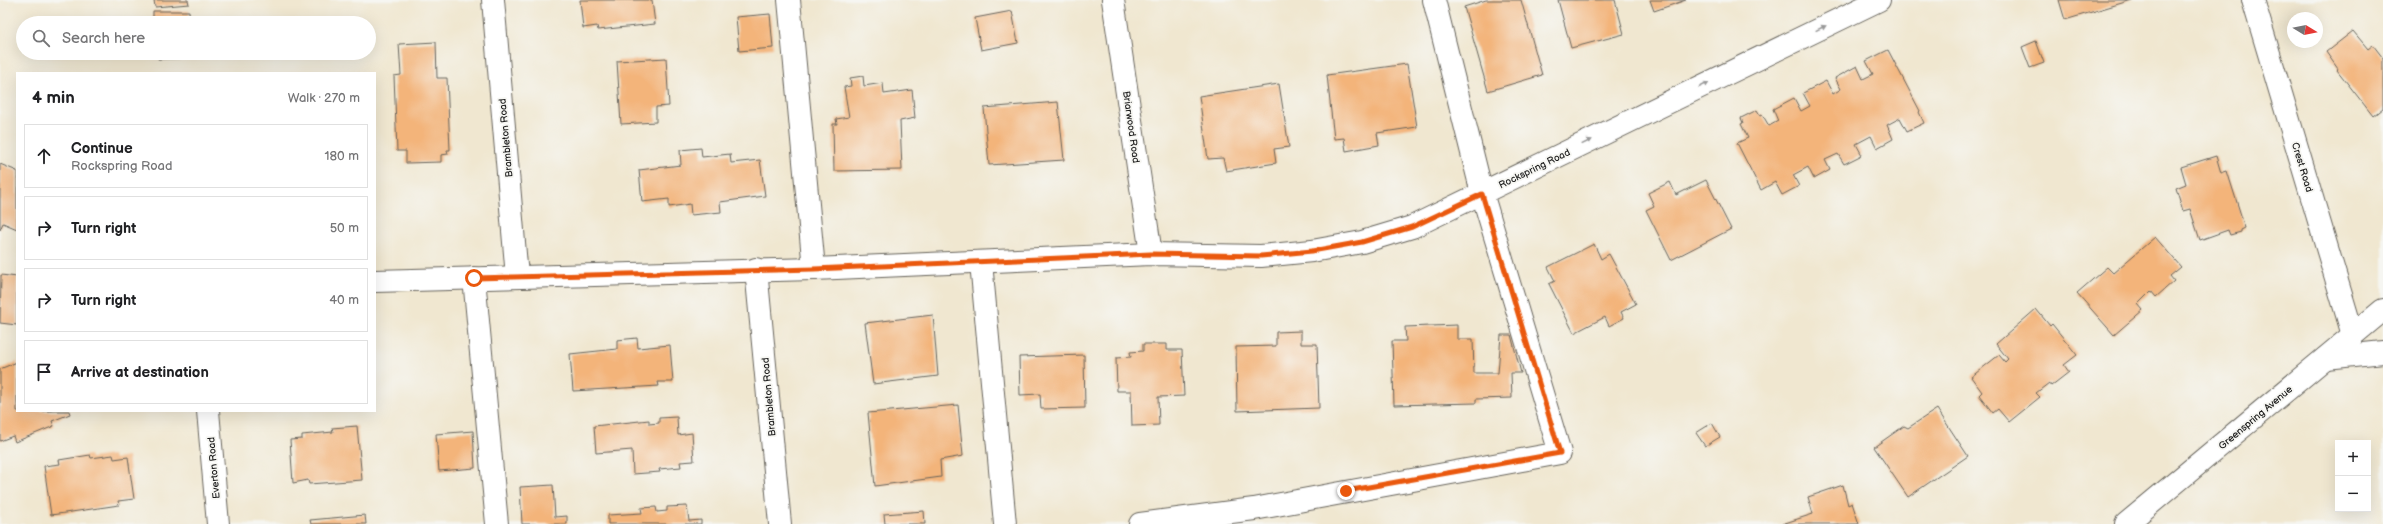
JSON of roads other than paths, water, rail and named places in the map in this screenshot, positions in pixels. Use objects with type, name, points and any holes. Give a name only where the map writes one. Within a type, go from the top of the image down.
[{"type":"street","name":"Brambleton Road","points":[[493,0],[517,276]]},
{"type":"street","points":[[789,0],[814,269]]},
{"type":"street","name":"Briarwood Road","points":[[1113,0],[1151,254]]},
{"type":"street","points":[[1140,524],[1254,509],[1560,453],[1482,194],[1434,0]]},
{"type":"street","name":"Rockspring Road","points":[[376,281],[814,269],[1151,254],[1261,256],[1320,250],[1362,242],[1412,227],[1879,0]]},
{"type":"street","name":"Crest Road","points":[[2253,0],[2353,335]]},
{"type":"street","points":[[981,262],[1005,524]]},
{"type":"street","name":"Brambleton Road","points":[[756,270],[780,524]]},
{"type":"street","points":[[474,278],[497,524]]},
{"type":"street","name":"Greenspring Avenue","points":[[2126,524],[2383,310]]},
{"type":"street","points":[[2326,358],[2383,352]]},
{"type":"street","name":"Everton Road","points":[[208,412],[218,524]]}]
